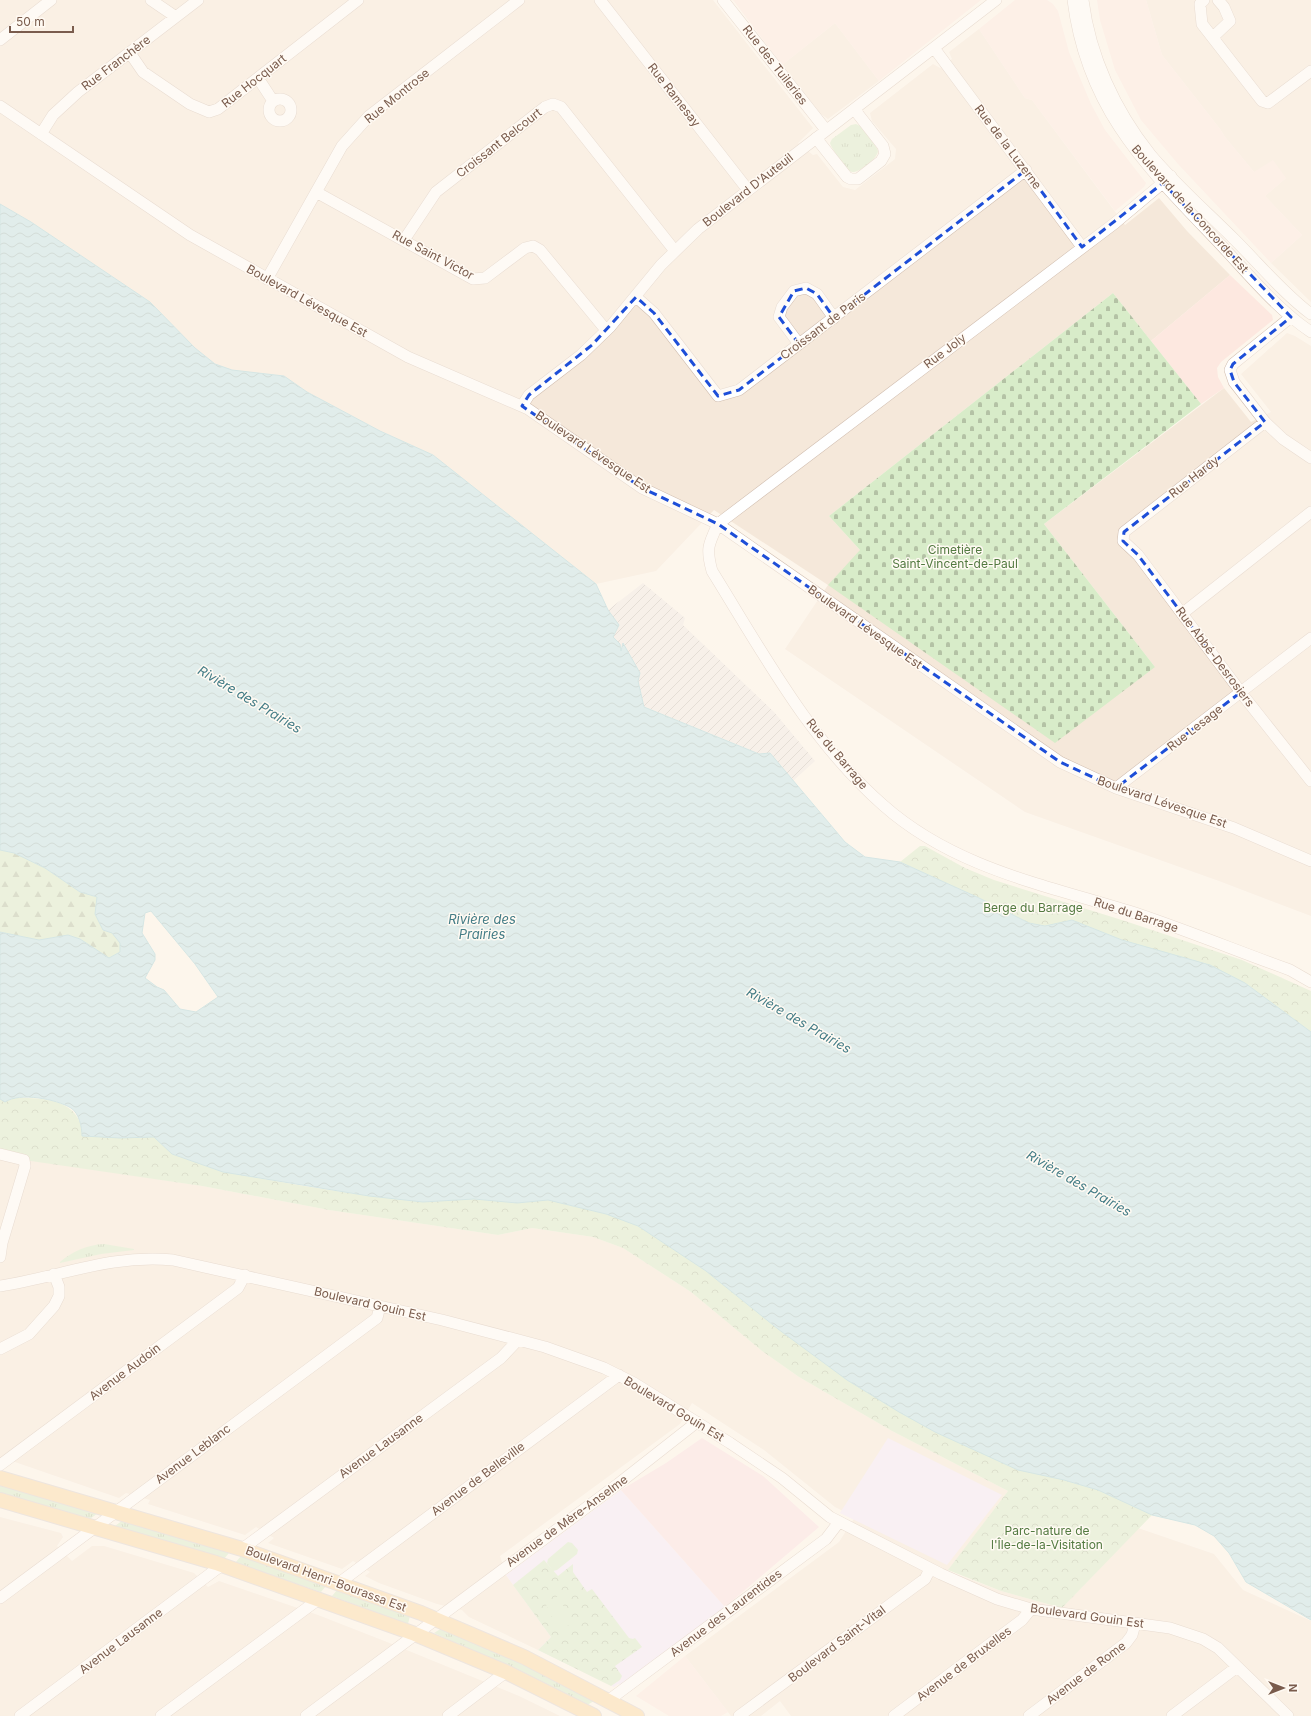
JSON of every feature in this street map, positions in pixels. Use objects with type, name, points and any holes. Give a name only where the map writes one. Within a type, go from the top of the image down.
[{"type":"main road","name":"Boulevard Henri-Bourassa Est","points":[[0,1478],[242,1549],[436,1618],[524,1657],[609,1700],[637,1716]]},
{"type":"main road","name":"Boulevard Henri-Bourassa Est","points":[[0,1500],[222,1565],[415,1634],[506,1672],[589,1715]]},
{"type":"street","points":[[0,40],[51,0]]},
{"type":"street","points":[[151,0],[176,17]]},
{"type":"street","name":"Rue Franchère","points":[[41,134],[53,115],[78,92],[198,0]]},
{"type":"street","name":"Rue Hocquart","points":[[130,53],[142,72],[190,104],[209,112],[218,109],[358,0]]},
{"type":"street","name":"Rue Montrose","points":[[267,279],[342,146],[369,116],[519,0]]},
{"type":"street","name":"Rue Ramesay","points":[[600,0],[748,190]]},
{"type":"street","name":"Rue des Tuileries","points":[[723,0],[826,130]]},
{"type":"street","name":"Boulevard D'Auteuil","points":[[522,406],[529,395],[578,357],[606,330],[675,251],[698,229],[996,0]]},
{"type":"street","name":"Boulevard de la Concorde Est","points":[[1083,0],[1096,56],[1114,97],[1167,180],[1291,317],[1311,332]]},
{"type":"street","points":[[1204,0],[1200,4],[1202,24],[1262,101],[1268,103],[1311,71]]},
{"type":"street","points":[[1213,37],[1230,21],[1224,7],[1218,0]]},
{"type":"street","name":"Boulevard de la Concorde Est","points":[[1071,2],[1083,50],[1103,100],[1125,138],[1146,165],[1167,180],[1311,314]]},
{"type":"street","name":"Rue de la Luzerne","points":[[934,48],[1082,247]]},
{"type":"street","points":[[258,78],[273,101]]},
{"type":"street","name":"Croissant Belcourt","points":[[404,240],[436,192],[546,106],[553,104],[560,107],[675,251]]},
{"type":"street","name":"Boulevard Lévesque Est","points":[[0,106],[190,236],[408,357],[522,406],[544,418],[642,488],[718,524],[1060,762],[1116,788],[1234,828],[1311,861]]},
{"type":"street","points":[[816,138],[847,177],[853,179],[860,178],[882,160],[885,152],[883,146],[854,109]]},
{"type":"street","name":"Croissant de Paris","points":[[636,297],[654,312],[718,396],[738,390],[1026,170]]},
{"type":"street","name":"Rue Joly","points":[[718,524],[1115,223],[1167,180]]},
{"type":"street","name":"Rue Saint Victor","points":[[316,192],[473,279],[485,278],[525,248],[533,246],[540,250],[606,330]]},
{"type":"street","points":[[799,344],[779,317],[782,307],[794,291],[806,288],[818,294],[834,318]]},
{"type":"street","points":[[1291,317],[1233,364],[1230,370],[1234,382],[1264,422],[1311,458]]},
{"type":"street","name":"Rue Hardy","points":[[1124,532],[1264,422]]},
{"type":"street","points":[[1183,613],[1311,512]]},
{"type":"street","name":"Rue du Barrage","points":[[718,524],[709,542],[708,555],[712,571],[787,692],[819,736],[854,778],[884,806],[911,827],[949,850],[1007,875],[1142,916],[1290,970],[1311,982]]},
{"type":"street","name":"Rue Abbé-Desrosiers","points":[[1124,532],[1123,541],[1138,555],[1241,692],[1309,775]]},
{"type":"street","name":"Rue Lesage","points":[[1116,788],[1311,638]]},
{"type":"street","points":[[0,1154],[24,1160],[25,1171],[2,1243],[0,1257]]},
{"type":"street","name":"Boulevard Gouin Est","points":[[0,1286],[114,1261],[148,1259],[173,1260],[380,1306],[518,1340],[573,1356],[619,1375],[697,1422],[782,1478],[811,1502],[839,1522],[930,1569],[992,1597],[1031,1609],[1170,1628],[1203,1639],[1218,1648],[1288,1716]]},
{"type":"street","points":[[0,1349],[30,1334],[54,1306],[60,1287],[54,1274]]},
{"type":"street","name":"Avenue Audoin","points":[[0,1465],[238,1288],[245,1275]]},
{"type":"street","name":"Avenue Leblanc","points":[[0,1598],[377,1318],[380,1306]]},
{"type":"street","name":"Avenue Lausanne","points":[[242,1549],[501,1358],[518,1340]]},
{"type":"street","name":"Avenue de Belleville","points":[[339,1584],[619,1375]]},
{"type":"street","name":"Avenue de Mère-Anselme","points":[[306,1716],[618,1484],[697,1422]]},
{"type":"street","name":"Avenue des Laurentides","points":[[609,1700],[826,1539],[839,1522]]},
{"type":"street","name":"Avenue Lausanne","points":[[20,1716],[222,1565]]},
{"type":"street","name":"Boulevard Saint-Vital","points":[[739,1716],[925,1579],[930,1569]]},
{"type":"street","points":[[162,1716],[318,1599]]},
{"type":"street","name":"Avenue de Bruxelles","points":[[894,1716],[1022,1620],[1031,1609]]},
{"type":"street","name":"Avenue de Rome","points":[[1029,1716],[1126,1643],[1132,1635],[1135,1624]]},
{"type":"street","points":[[1172,1716],[1237,1667]]},
{"type":"street","points":[[448,1716],[506,1672]]},
{"type":"highlighted area","points":[[1026,170],[1082,247],[1163,183],[1291,317],[1233,364],[1230,370],[1234,382],[1265,422],[1124,532],[1123,541],[1138,555],[1241,692],[1116,788],[1060,762],[718,524],[642,488],[522,406],[529,395],[592,345],[636,297],[654,313],[718,396],[739,390],[799,344],[779,317],[794,291],[806,288],[817,294],[834,318]]},
{"type":"shaded area","points":[[0,0],[713,0],[813,128],[798,143],[813,155],[817,154],[843,187],[855,190],[895,159],[896,149],[872,121],[870,113],[933,64],[940,68],[952,59],[949,52],[979,29],[1025,98],[1032,100],[1125,225],[1159,198],[1187,231],[1230,275],[1151,341],[1113,293],[829,516],[860,550],[1155,667],[1044,524],[1224,388],[1251,422],[1271,412],[1241,374],[1287,333],[1311,346],[1311,916],[1219,881],[1025,812],[785,649],[828,585],[714,510],[656,571],[596,584],[433,455],[380,431],[307,392],[284,376],[232,370],[215,364],[195,348],[150,302],[31,222],[0,204]]},
{"type":"shaded area","points":[[733,0],[981,0],[879,81],[835,23],[782,65]]},
{"type":"shaded area","points":[[1015,0],[1047,0],[1053,4],[1058,11],[1069,52],[1091,104],[1105,130],[1146,183],[1144,187],[1115,211],[1032,100],[1025,98],[979,29]]},
{"type":"shaded area","points":[[1097,0],[1146,0],[1162,55],[1225,137],[1254,172],[1273,160],[1286,178],[1265,196],[1302,235],[1271,263],[1178,164],[1141,120],[1115,70],[1100,20]]},
{"type":"shaded area","points":[[1146,0],[1311,0],[1311,302],[1271,263],[1302,235],[1265,196],[1286,178],[1254,172],[1225,137],[1162,55]]},
{"type":"shaded area","points":[[835,23],[879,81],[828,119],[821,114],[782,65]]},
{"type":"shaded area","points":[[1230,275],[1272,315],[1273,320],[1221,362],[1217,368],[1218,377],[1224,388],[1201,404],[1151,341]]},
{"type":"shaded area","points":[[643,583],[685,618],[683,625],[774,712],[815,761],[793,781],[770,754],[759,754],[644,707],[638,681],[613,637],[608,610]]},
{"type":"shaded area","points":[[0,1155],[202,1186],[329,1210],[498,1235],[532,1228],[593,1237],[623,1248],[691,1292],[762,1351],[799,1377],[892,1431],[1008,1491],[948,1571],[1001,1591],[1062,1608],[1138,1528],[1214,1554],[1243,1590],[1311,1621],[1311,1716],[791,1716],[780,1701],[761,1716],[731,1716],[685,1656],[839,1542],[855,1517],[835,1507],[764,1450],[692,1403],[680,1424],[500,1556],[506,1575],[551,1637],[538,1650],[469,1617],[462,1610],[437,1604],[379,1583],[365,1576],[370,1572],[353,1561],[342,1569],[268,1543],[274,1538],[256,1527],[245,1535],[148,1504],[150,1500],[126,1493],[119,1498],[15,1462],[0,1460]]},
{"type":"shaded area","points":[[702,1438],[763,1476],[819,1527],[725,1607],[621,1490],[666,1463]]},
{"type":"shaded area","points":[[888,1438],[1002,1495],[947,1565],[840,1513]]},
{"type":"shaded area","points":[[621,1490],[725,1607],[620,1685],[618,1684],[614,1687],[538,1650],[551,1637],[506,1575]]},
{"type":"shaded area","points":[[0,1517],[61,1533],[63,1537],[57,1546],[72,1561],[92,1546],[104,1546],[194,1573],[208,1587],[219,1581],[318,1615],[519,1696],[560,1716],[0,1716]]},
{"type":"shaded area","points":[[685,1656],[728,1712],[721,1716],[669,1716],[636,1696]]},
{"type":"green space","points":[[856,124],[860,126],[870,138],[878,151],[875,157],[868,164],[855,172],[852,172],[833,150],[830,143],[832,139],[851,125]]},
{"type":"green space","name":"Cimetière Saint-Vincent-de-Paul","points":[[1113,293],[1201,404],[1044,524],[1155,667],[1055,743],[828,585],[860,550],[829,516]]},
{"type":"green space","name":"Berge du Barrage","points":[[920,846],[925,846],[965,868],[994,880],[1242,960],[1311,991],[1311,1032],[1245,983],[1122,940],[1072,920],[1045,926],[1029,923],[977,897],[900,862]]},
{"type":"green space","points":[[0,850],[14,853],[45,868],[80,892],[97,897],[103,930],[112,932],[120,943],[120,952],[109,958],[80,939],[68,935],[39,940],[0,932]]},
{"type":"green space","name":"Parc-nature de l'Île-de-la-Visitation","points":[[12,1098],[35,1098],[58,1102],[75,1114],[80,1123],[83,1136],[120,1138],[154,1137],[172,1154],[223,1172],[369,1196],[423,1202],[474,1199],[517,1203],[548,1200],[606,1214],[638,1226],[706,1271],[778,1329],[847,1380],[935,1432],[1064,1480],[1098,1490],[1152,1515],[1062,1608],[1001,1591],[948,1570],[1008,1491],[892,1431],[799,1377],[762,1351],[691,1292],[623,1248],[593,1237],[532,1228],[498,1235],[329,1210],[202,1186],[24,1160],[0,1155],[0,1099],[5,1102]]},
{"type":"green space","points":[[104,1244],[134,1250],[101,1254],[60,1263],[80,1249]]},
{"type":"green space","points":[[0,1485],[98,1513],[90,1519],[0,1493]]},
{"type":"green space","points":[[123,1520],[229,1553],[224,1559],[115,1526]]},
{"type":"green space","points":[[568,1542],[572,1543],[578,1550],[577,1554],[557,1570],[553,1571],[547,1563],[548,1559]]},
{"type":"green space","points":[[241,1556],[326,1586],[321,1592],[235,1563]]},
{"type":"green space","points":[[544,1560],[558,1576],[573,1564],[573,1572],[587,1592],[592,1589],[629,1638],[635,1638],[642,1647],[615,1666],[622,1676],[620,1680],[611,1686],[538,1650],[551,1637],[513,1585]]},
{"type":"green space","points":[[337,1590],[410,1616],[408,1624],[332,1596]]},
{"type":"green space","points":[[558,1596],[573,1623],[559,1630],[545,1603]]},
{"type":"green space","points":[[442,1628],[501,1654],[596,1700],[587,1705],[542,1682],[434,1633]]},
{"type":"water","name":"Rivière des Prairies","points":[[0,204],[31,222],[150,302],[195,348],[215,364],[232,370],[284,376],[307,392],[380,431],[433,455],[596,584],[608,610],[619,625],[613,637],[620,644],[621,651],[623,643],[640,673],[638,681],[644,707],[759,754],[770,753],[845,842],[865,857],[900,862],[977,897],[1029,923],[1045,926],[1072,920],[1122,940],[1210,965],[1245,983],[1311,1032],[1311,1620],[1246,1582],[1229,1553],[1214,1536],[1195,1525],[1152,1515],[1098,1490],[1064,1480],[1018,1470],[935,1432],[899,1412],[847,1380],[778,1329],[706,1271],[638,1226],[606,1214],[548,1200],[517,1203],[474,1199],[423,1202],[369,1196],[223,1172],[172,1154],[154,1137],[120,1138],[82,1136],[81,1125],[74,1110],[56,1102],[38,1098],[20,1097],[5,1102],[0,1099],[0,932],[39,940],[68,935],[80,939],[109,958],[120,952],[120,943],[112,933],[103,930],[95,914],[97,897],[80,892],[45,868],[14,853],[0,850]],"holes":[[[151,911],[195,964],[218,997],[196,1012],[180,1009],[164,990],[157,987],[145,978],[155,960],[155,954],[142,933],[145,913]]]}]
